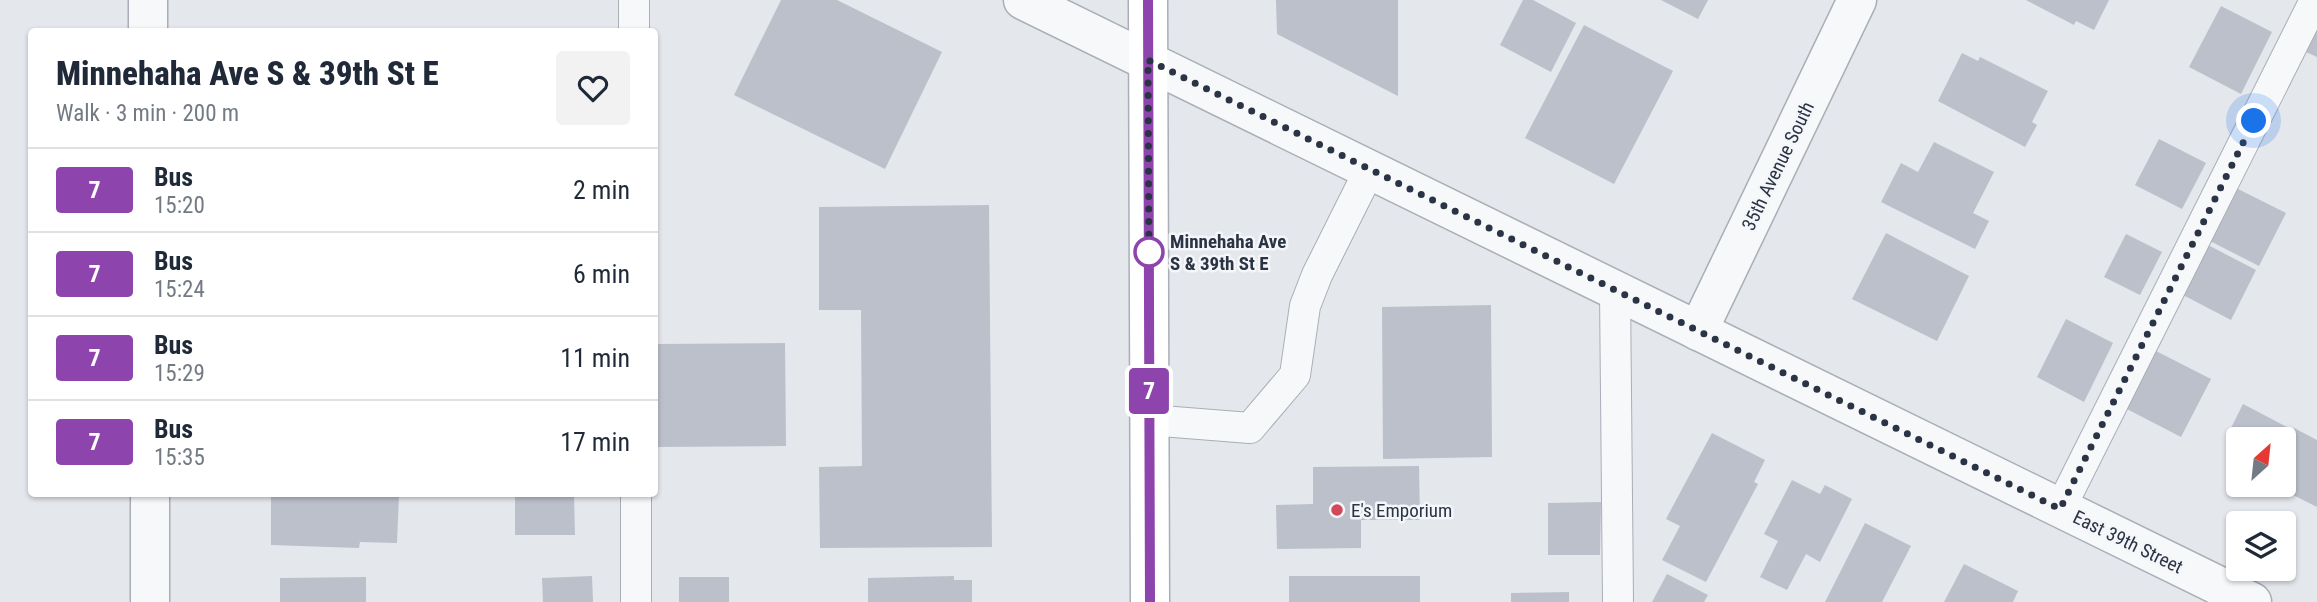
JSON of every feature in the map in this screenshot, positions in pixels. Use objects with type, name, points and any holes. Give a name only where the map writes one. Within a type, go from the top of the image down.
[{"type":"main road","points":[[1148,0],[1150,602]]},
{"type":"street","points":[[148,0],[148,28]]},
{"type":"street","name":"East 39th Street","points":[[1023,0],[2252,602]]},
{"type":"street","name":"35th Avenue South","points":[[1698,331],[1857,0]]},
{"type":"street","points":[[150,497],[150,602]]},
{"type":"lane","points":[[634,0],[634,28]]},
{"type":"lane","points":[[2060,509],[2315,0]]},
{"type":"lane","points":[[1149,420],[1250,428],[1295,375],[1305,306],[1317,275],[1370,169]]},
{"type":"lane","points":[[1615,291],[1618,602]]},
{"type":"lane","points":[[636,497],[636,602]]},
{"type":"building","points":[[781,0],[837,0],[942,52],[885,169],[734,95]]},
{"type":"building","points":[[1276,0],[1398,0],[1398,96],[1277,34]]},
{"type":"building","points":[[1523,0],[1533,0],[1576,23],[1551,72],[1500,45]]},
{"type":"building","points":[[1661,0],[1708,0],[1698,19]]},
{"type":"building","points":[[2026,0],[2109,0],[2094,30],[2076,21],[2074,25]]},
{"type":"building","points":[[2221,6],[2272,32],[2241,94],[2189,67]]},
{"type":"building","points":[[1584,25],[1673,71],[1614,184],[1525,138]]},
{"type":"building","points":[[2317,31],[2317,57],[2306,52]]},
{"type":"building","points":[[1962,53],[1978,61],[1980,57],[2048,91],[2032,122],[2037,125],[2025,147],[1938,101]]},
{"type":"building","points":[[2159,139],[2206,163],[2182,209],[2135,185]]},
{"type":"building","points":[[1934,142],[1994,172],[1973,213],[1989,221],[1975,249],[1881,202],[1901,163],[1918,172]]},
{"type":"building","points":[[2236,188],[2286,213],[2259,266],[2210,241]]},
{"type":"building","points":[[989,205],[992,547],[820,548],[819,467],[862,466],[861,310],[819,310],[819,207]]},
{"type":"building","points":[[1886,233],[1969,276],[1937,341],[1852,299]]},
{"type":"building","points":[[2126,234],[2162,252],[2140,295],[2104,277]]},
{"type":"building","points":[[2208,245],[2256,270],[2231,320],[2183,295]]},
{"type":"building","points":[[1491,305],[1492,457],[1383,459],[1382,307]]},
{"type":"building","points":[[2066,319],[2113,343],[2084,402],[2037,377]]},
{"type":"building","points":[[785,343],[786,446],[658,447],[658,344]]},
{"type":"building","points":[[2152,349],[2211,379],[2181,437],[2123,407]]},
{"type":"building","points":[[2243,404],[2287,427],[2232,427]]},
{"type":"building","points":[[2296,429],[2317,440],[2317,507],[2296,496]]},
{"type":"building","points":[[1712,433],[1765,460],[1754,482],[1758,484],[1706,582],[1662,560],[1680,526],[1666,519]]},
{"type":"building","points":[[1419,466],[1420,520],[1361,520],[1361,548],[1277,549],[1276,505],[1313,504],[1313,467]]},
{"type":"building","points":[[1792,480],[1820,494],[1825,485],[1852,499],[1820,562],[1806,554],[1787,590],[1760,577],[1778,541],[1764,534]]},
{"type":"building","points":[[271,497],[399,497],[397,543],[360,542],[359,548],[271,545]]},
{"type":"building","points":[[515,497],[574,497],[575,535],[515,535]]},
{"type":"building","points":[[1601,502],[1600,555],[1548,555],[1548,503]]},
{"type":"building","points":[[1865,523],[1911,546],[1882,602],[1825,602]]},
{"type":"building","points":[[1964,564],[2018,591],[2013,602],[1944,602]]},
{"type":"building","points":[[1667,574],[1708,595],[1704,602],[1652,602]]},
{"type":"building","points":[[592,576],[593,602],[543,602],[542,578]]},
{"type":"building","points":[[954,576],[954,580],[972,580],[972,602],[868,602],[868,578]]},
{"type":"building","points":[[1289,576],[1420,576],[1420,602],[1289,602]]},
{"type":"building","points":[[366,577],[366,602],[280,602],[280,578]]},
{"type":"building","points":[[679,577],[729,577],[729,602],[679,602]]},
{"type":"building","points":[[1569,592],[1569,602],[1511,602],[1511,593]]},
{"type":"bus line","name":"7","points":[[1148,0],[1150,602]]},
{"type":"place","name":"Minnehaha Ave S & 39th St E","points":[[1149,252]]},
{"type":"place","name":"E's Emporium","points":[[1337,510]]},
{"type":"route","points":[[1149,252],[1149,262],[1148,60],[2060,509],[2082,459],[2254,121]]}]
